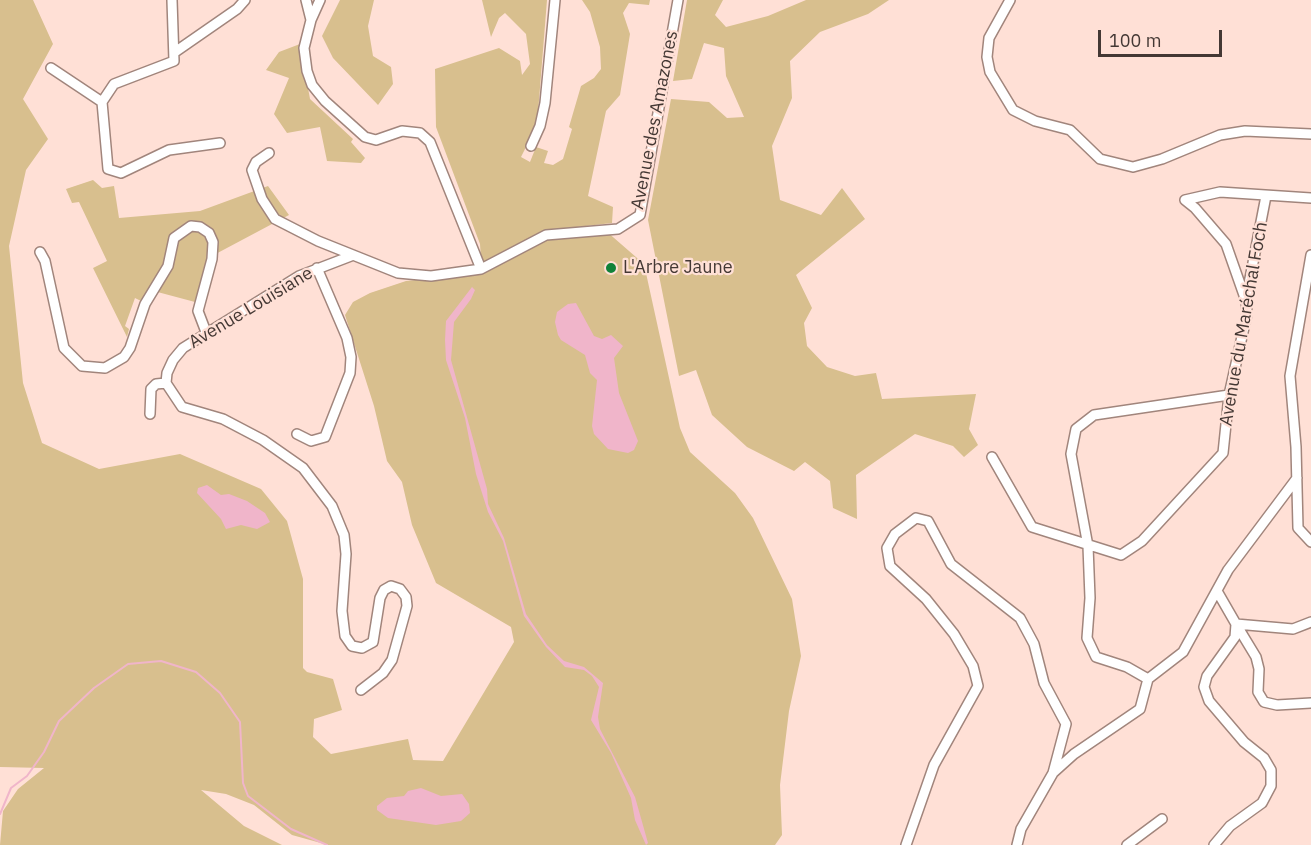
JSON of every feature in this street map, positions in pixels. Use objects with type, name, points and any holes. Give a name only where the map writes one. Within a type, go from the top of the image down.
[{"type":"street","points":[[172,0],[174,62],[114,84],[102,102],[108,169],[121,173],[169,150],[220,143]]},
{"type":"street","points":[[175,52],[245,0]]},
{"type":"street","points":[[306,0],[311,20]]},
{"type":"street","points":[[320,0],[311,20],[304,48],[307,71],[312,85],[325,101],[365,137],[376,140],[402,131],[420,134],[430,142],[481,269]]},
{"type":"street","points":[[531,146],[540,126],[545,104],[555,0]]},
{"type":"street","name":"Avenue des Amazones","points":[[268,153],[256,162],[252,170],[262,199],[275,219],[351,256],[398,273],[431,276],[481,269],[546,236],[618,229],[640,215],[678,0]]},
{"type":"street","points":[[1010,0],[989,38],[987,57],[990,72],[1013,110],[1035,121],[1070,130],[1100,159],[1133,167],[1162,159],[1220,135],[1245,131],[1311,134]]},
{"type":"street","points":[[51,68],[102,102]]},
{"type":"street","points":[[1246,300],[1226,244],[1195,208],[1185,200],[1220,192],[1311,198]]},
{"type":"street","name":"Avenue du Maréchal Foch","points":[[992,458],[1032,527],[1121,555],[1142,542],[1223,453],[1229,395],[1247,314],[1246,300],[1266,196]]},
{"type":"street","points":[[40,252],[45,261],[64,348],[82,366],[105,368],[124,357],[130,348],[145,304],[168,266],[174,238],[191,226],[200,227],[209,232],[213,242],[212,259],[198,311],[206,332]]},
{"type":"street","points":[[1309,538],[1298,528],[1290,376],[1311,255]]},
{"type":"street","name":"Avenue Louisiane","points":[[150,414],[151,389],[156,384],[166,383],[167,373],[173,360],[183,348],[206,332],[317,268],[351,256]]},
{"type":"street","points":[[297,434],[311,441],[325,437],[350,374],[351,357],[347,338],[317,268]]},
{"type":"street","points":[[166,383],[182,406],[223,419],[263,440],[303,468],[332,506],[344,535],[346,554],[342,611],[345,636],[352,646],[362,648],[373,642],[380,598],[384,590],[391,586],[400,589],[406,597],[407,606],[392,660],[383,673],[361,690]]},
{"type":"street","points":[[1148,678],[1127,667],[1096,657],[1087,638],[1090,598],[1088,546],[1071,454],[1076,429],[1094,415],[1229,395]]},
{"type":"street","points":[[1053,772],[1074,754],[1140,709],[1148,678],[1183,652],[1235,561],[1297,477]]},
{"type":"street","points":[[906,845],[934,765],[978,686],[973,666],[954,634],[926,599],[890,566],[887,548],[895,534],[916,518],[928,521],[951,564],[1020,618],[1029,631],[1044,683],[1066,724],[1053,772],[1021,829],[1017,845]]},
{"type":"street","points":[[1216,591],[1256,657],[1259,669],[1258,692],[1264,702],[1277,705],[1311,703]]},
{"type":"street","points":[[1236,624],[1293,629],[1311,622]]},
{"type":"street","points":[[1214,845],[1230,826],[1262,803],[1271,786],[1271,770],[1264,758],[1244,742],[1209,700],[1204,687],[1207,676],[1235,637],[1236,624]]},
{"type":"street","points":[[1127,845],[1162,819]]},
{"type":"shaded area","points":[[0,0],[33,0],[53,44],[23,99],[48,139],[26,170],[9,246],[23,383],[42,443],[99,469],[180,454],[261,489],[287,521],[303,579],[303,668],[307,672],[333,679],[342,710],[314,719],[313,737],[331,754],[408,739],[413,760],[443,761],[514,642],[511,627],[436,583],[412,525],[402,482],[387,461],[374,406],[345,315],[353,302],[370,293],[406,281],[482,273],[480,244],[436,127],[435,69],[499,48],[520,61],[522,75],[530,64],[526,34],[505,13],[499,18],[491,37],[482,0],[547,0],[537,125],[521,157],[530,162],[536,147],[548,151],[544,163],[553,165],[563,159],[572,129],[569,127],[581,86],[594,78],[601,69],[600,47],[590,12],[582,0],[650,0],[649,5],[629,3],[623,13],[630,34],[620,95],[606,111],[588,196],[613,207],[612,223],[551,230],[606,231],[644,264],[680,428],[690,452],[735,493],[753,518],[792,599],[801,656],[789,711],[780,785],[782,835],[775,845],[328,845],[292,835],[254,805],[226,794],[201,790],[244,826],[282,845],[0,845],[3,811],[18,789],[44,768],[0,767]]},
{"type":"shaded area","points":[[340,0],[374,0],[368,26],[373,56],[391,67],[393,84],[378,105],[333,58],[322,36]]},
{"type":"shaded area","points":[[687,0],[723,0],[715,15],[726,27],[768,16],[806,0],[889,0],[868,14],[820,32],[790,61],[792,98],[772,146],[780,200],[821,215],[842,188],[865,219],[796,275],[812,308],[804,323],[807,346],[827,367],[855,376],[876,373],[882,399],[976,394],[969,429],[978,445],[964,457],[953,446],[915,434],[856,475],[857,519],[833,508],[830,481],[805,462],[794,471],[747,447],[712,415],[696,370],[679,376],[648,220],[671,99],[709,102],[727,118],[744,117],[726,76],[724,48],[704,43],[692,79],[673,81]]},
{"type":"shaded area","points":[[300,44],[310,99],[353,139],[351,142],[365,158],[361,163],[327,161],[320,127],[287,133],[274,114],[289,78],[266,70],[279,52]]},
{"type":"shaded area","points":[[93,180],[102,188],[114,186],[119,218],[200,211],[268,186],[289,215],[210,257],[195,302],[150,290],[141,301],[135,298],[125,326],[129,329],[127,337],[93,268],[107,261],[79,202],[72,203],[66,189]]},
{"type":"shaded area","points":[[472,287],[475,290],[471,299],[454,322],[451,360],[487,489],[488,504],[504,538],[526,614],[547,645],[564,661],[584,667],[603,683],[598,717],[600,729],[635,797],[648,843],[646,845],[635,820],[631,798],[611,753],[591,720],[599,687],[592,676],[584,670],[565,667],[546,647],[524,616],[503,541],[488,512],[476,474],[465,418],[446,360],[445,340],[446,321]]},
{"type":"shaded area","points":[[576,303],[594,336],[602,339],[611,335],[623,346],[614,358],[619,393],[638,441],[634,450],[628,453],[608,449],[594,434],[592,426],[597,380],[590,373],[585,355],[561,340],[558,335],[555,322],[557,312],[568,304]]},
{"type":"shaded area","points":[[207,485],[221,495],[229,494],[247,501],[265,513],[270,522],[257,529],[241,525],[226,529],[221,519],[197,493],[198,488]]},
{"type":"shaded area","points":[[421,788],[441,796],[462,794],[469,804],[470,813],[461,821],[436,825],[388,818],[377,810],[377,806],[387,798],[404,796],[408,791]]},
{"type":"waterway","points":[[0,814],[11,788],[27,776],[44,752],[59,721],[94,688],[128,664],[161,661],[196,672],[220,693],[240,722],[243,783],[248,796],[291,829],[327,845]]},
{"type":"place","name":"L'Arbre Jaune","points":[[611,268]]}]
